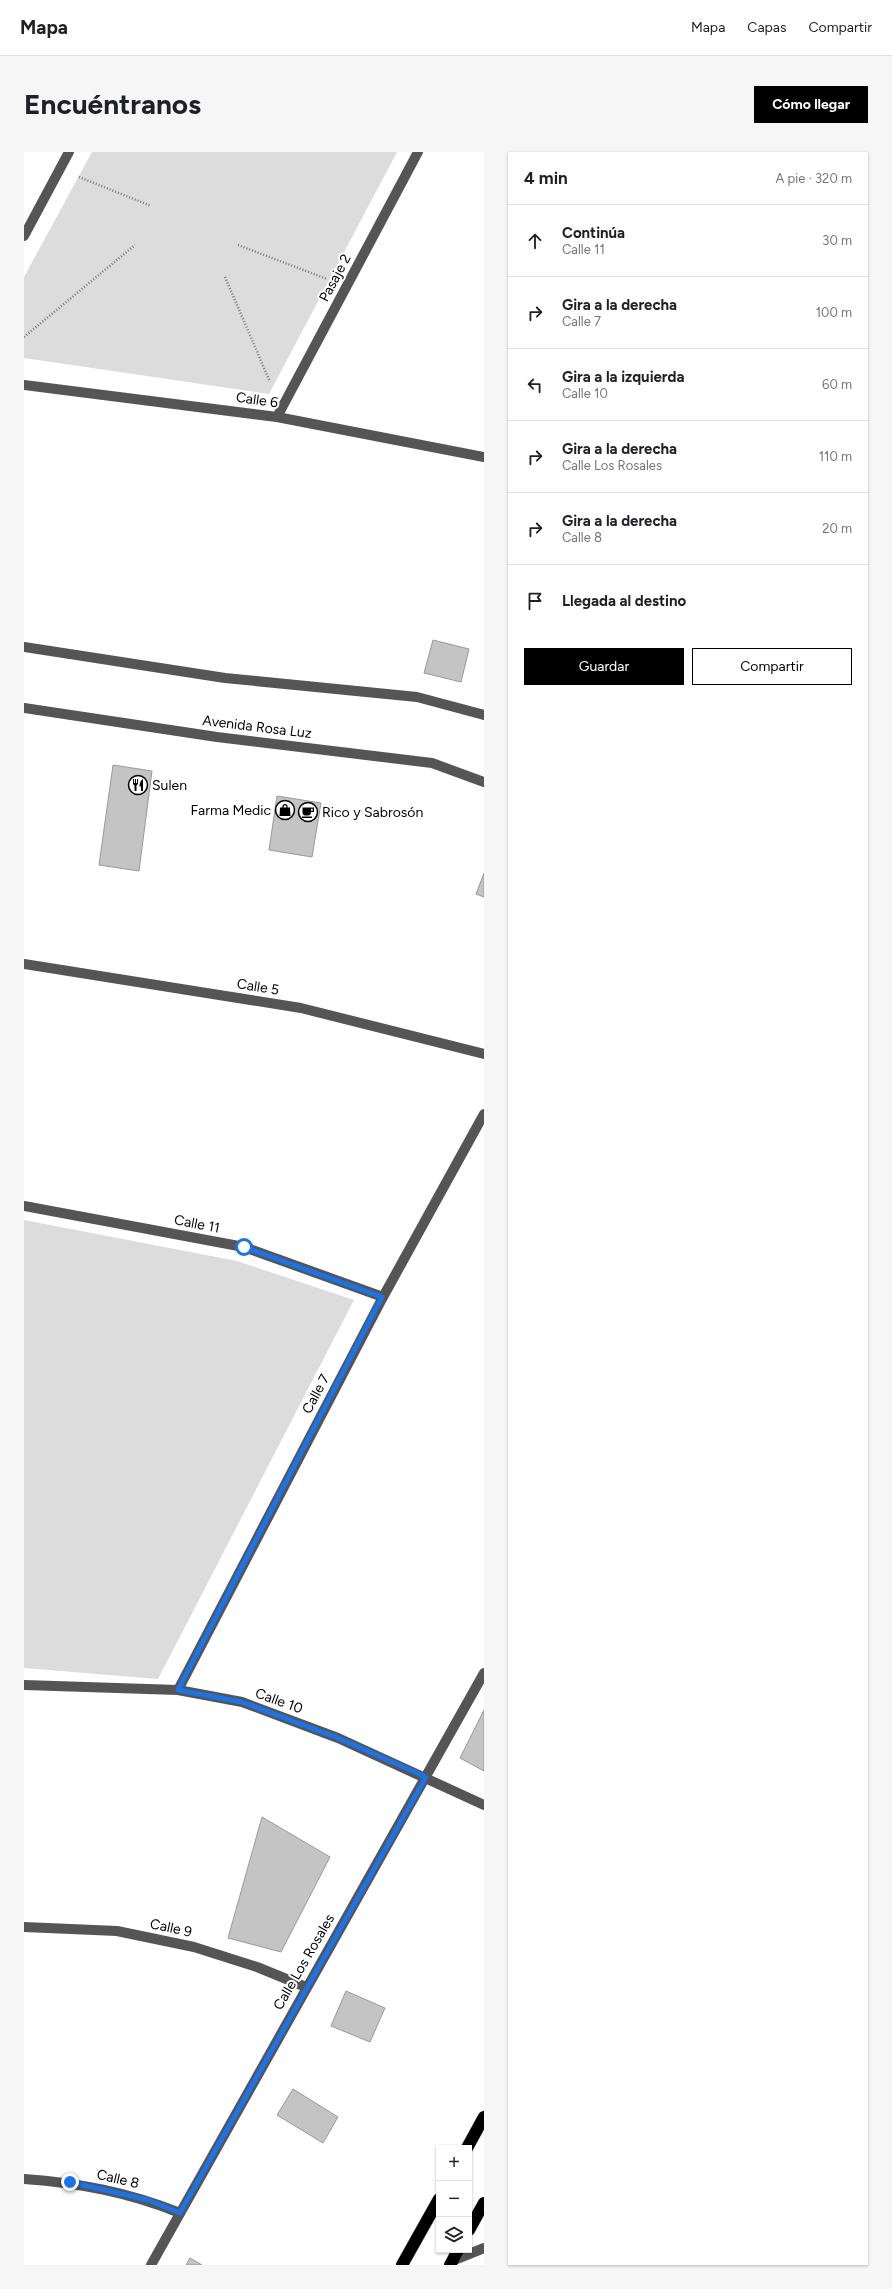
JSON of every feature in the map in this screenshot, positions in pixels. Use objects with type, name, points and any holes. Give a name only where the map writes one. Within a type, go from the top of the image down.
[{"type":"highway","points":[[469,2145],[484,2117]]},
{"type":"highway","points":[[472,2225],[484,2203]]},
{"type":"highway","points":[[402,2265],[436,2204]]},
{"type":"highway","points":[[451,2263],[456,2253]]},
{"type":"street","points":[[24,236],[69,152]]},
{"type":"street","name":"Pasaje 2","points":[[279,412],[418,152]]},
{"type":"street","name":"Calle 6","points":[[24,385],[279,412],[484,457]]},
{"type":"street","points":[[24,646],[225,678],[417,697],[484,715]]},
{"type":"street","name":"Avenida Rosa Luz","points":[[24,708],[216,737],[432,763],[484,782]]},
{"type":"street","name":"Calle 5","points":[[24,964],[301,1008],[484,1054]]},
{"type":"street","name":"Calle 7","points":[[178,1690],[382,1297],[484,1114]]},
{"type":"street","name":"Calle 11","points":[[24,1206],[244,1247],[382,1297]]},
{"type":"street","name":"Calle Los Rosales","points":[[150,2265],[484,1673]]},
{"type":"street","name":"Calle 10","points":[[24,1685],[178,1690],[242,1702],[338,1738],[426,1777],[484,1805]]},
{"type":"street","name":"Calle 9","points":[[24,1927],[117,1932],[194,1947],[257,1967],[306,1987]]},
{"type":"street","name":"Calle 8","points":[[24,2179],[70,2182],[113,2191],[148,2200],[180,2213]]},
{"type":"street","points":[[451,2263],[484,2248]]},
{"type":"path","points":[[60,169],[151,206]]},
{"type":"path","points":[[238,244],[346,286]]},
{"type":"path","points":[[24,337],[135,245]]},
{"type":"path","points":[[225,277],[279,412]]},
{"type":"shaded area","points":[[92,152],[397,152],[269,394],[24,358],[24,277]]},
{"type":"shaded area","points":[[24,1220],[237,1261],[354,1300],[158,1679],[24,1668]]},
{"type":"building","points":[[433,640],[469,649],[461,682],[424,673]]},
{"type":"building","points":[[113,765],[152,771],[139,871],[99,865]]},
{"type":"building","points":[[277,796],[321,803],[312,857],[269,850]]},
{"type":"building","points":[[484,873],[484,897],[476,894]]},
{"type":"building","points":[[484,1710],[484,1771],[460,1758]]},
{"type":"building","points":[[262,1817],[330,1857],[281,1952],[228,1938]]},
{"type":"building","points":[[346,1991],[385,2008],[370,2042],[331,2026]]},
{"type":"building","points":[[293,2089],[338,2117],[323,2143],[277,2115]]},
{"type":"building","points":[[190,2258],[202,2265],[186,2265]]},
{"type":"place","name":"Sulen","points":[[138,785]]},
{"type":"place","name":"Farma Medic","points":[[285,810]]},
{"type":"place","name":"Rico y Sabrosón","points":[[308,812]]},
{"type":"route","points":[[70,2182],[148,2200],[180,2213],[306,1987],[426,1777],[338,1738],[242,1702],[178,1690],[382,1297],[244,1247]]}]
